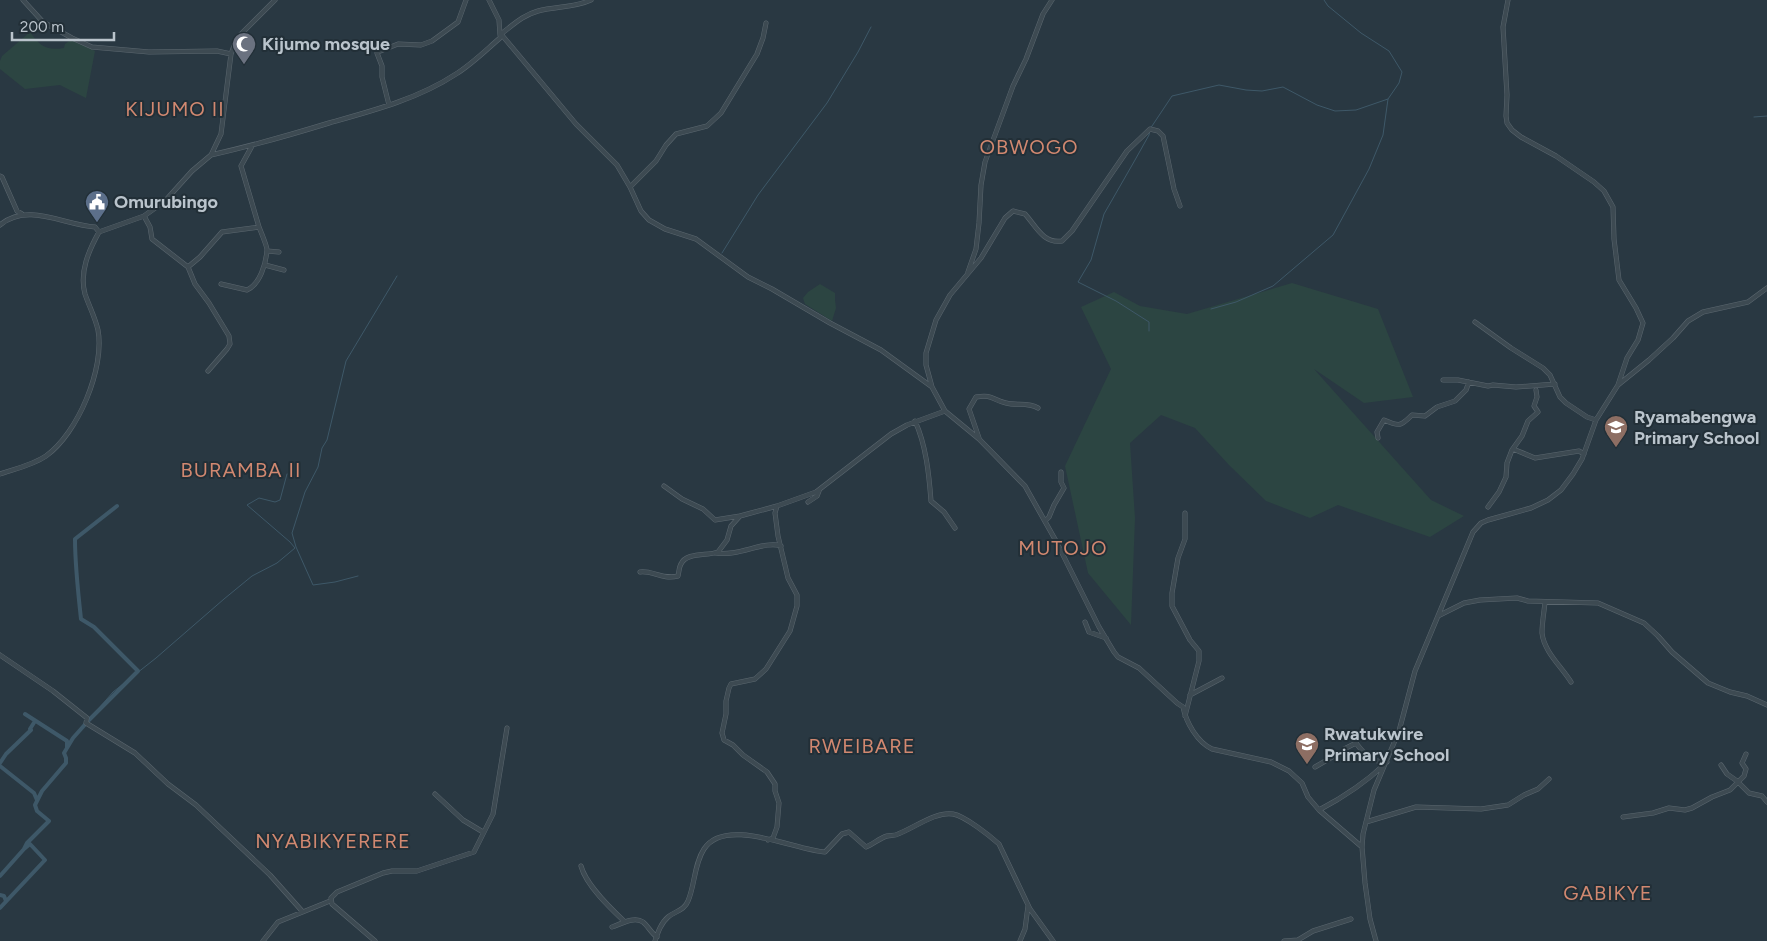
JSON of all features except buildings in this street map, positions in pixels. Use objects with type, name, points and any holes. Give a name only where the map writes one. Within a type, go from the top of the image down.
[{"type":"street","points":[[23,0],[43,22],[92,47],[149,52],[217,50],[231,54]]},
{"type":"street","points":[[0,474],[37,462],[47,455],[69,432],[83,404],[96,366],[99,349],[98,329],[94,313],[84,291],[86,257],[99,232],[144,216],[165,201],[192,171],[211,155],[221,134],[231,54],[237,38],[275,0]]},
{"type":"street","points":[[389,105],[382,77],[382,66],[377,53],[398,44],[421,45],[432,41],[458,22],[466,0]]},
{"type":"street","points":[[489,0],[499,20],[501,36],[576,124],[617,165],[641,211],[656,225],[696,239],[748,277],[881,350],[932,387]]},
{"type":"street","points":[[211,155],[252,146],[389,105],[418,94],[456,74],[519,20],[538,11],[575,6],[591,0]]},
{"type":"street","points":[[968,274],[976,244],[985,162],[1036,29],[1052,0]]},
{"type":"street","points":[[1376,941],[1370,919],[1365,883],[1362,847],[1366,822],[1374,790],[1399,731],[1415,671],[1469,539],[1478,526],[1488,520],[1531,508],[1548,500],[1561,490],[1584,454],[1596,420],[1618,385],[1627,358],[1638,340],[1643,323],[1619,280],[1614,239],[1613,207],[1604,191],[1556,156],[1521,137],[1507,123],[1503,27],[1508,0]]},
{"type":"street","points":[[630,187],[656,161],[676,134],[707,126],[721,113],[757,54],[766,23]]},
{"type":"street","points":[[1180,206],[1174,189],[1163,136],[1155,129],[1148,130],[1127,151],[1101,191],[1066,238],[1058,242],[1049,240],[1039,232],[1025,214],[1012,211],[981,258],[941,308],[928,340],[926,353],[926,365],[932,387],[945,411],[980,439],[1025,486],[1118,657],[1139,668],[1177,704],[1183,706],[1185,716],[1205,746],[1271,762],[1289,771],[1302,783],[1311,803],[1362,847]]},
{"type":"street","points":[[221,284],[245,290],[250,289],[265,265],[267,251],[241,166],[252,146]]},
{"type":"street","points":[[0,176],[17,211],[22,214],[59,219],[94,227],[99,232]]},
{"type":"street","points":[[0,225],[2,220],[22,214]]},
{"type":"street","points":[[144,216],[150,227],[152,239],[188,267],[195,284],[209,302],[229,336],[230,344],[208,371]]},
{"type":"street","points":[[188,267],[200,257],[222,232],[259,227]]},
{"type":"street","points":[[267,251],[279,252]]},
{"type":"street","points":[[265,265],[284,270]]},
{"type":"street","points":[[1618,385],[1649,360],[1692,318],[1712,310],[1733,307],[1748,302],[1767,288]]},
{"type":"street","points":[[1475,322],[1543,368],[1550,375],[1560,397],[1566,403],[1587,417],[1596,420]]},
{"type":"street","points":[[1443,380],[1469,382],[1482,386],[1516,387],[1555,384]]},
{"type":"street","points":[[1378,438],[1377,432],[1384,420],[1396,425],[1405,423],[1412,415],[1425,416],[1437,407],[1456,401],[1466,390],[1469,382]]},
{"type":"street","points":[[1488,506],[1499,492],[1506,477],[1513,449],[1522,436],[1528,421],[1538,412],[1534,406],[1537,397],[1536,390]]},
{"type":"street","points":[[980,439],[969,409],[976,396],[990,395],[999,402],[1030,404],[1038,408]]},
{"type":"street","points":[[664,486],[682,499],[703,509],[715,520],[740,516],[777,506],[819,490],[891,434],[914,421],[945,411]]},
{"type":"street","points":[[914,421],[920,433],[928,469],[931,501],[944,512],[955,528]]},
{"type":"street","points":[[1513,449],[1535,458],[1579,451],[1584,454]]},
{"type":"street","points":[[1045,522],[1064,488],[1061,482],[1061,472]]},
{"type":"street","points":[[808,502],[820,492],[819,490]]},
{"type":"street","points":[[768,840],[773,838],[777,827],[779,803],[775,784],[767,772],[724,740],[722,733],[726,714],[726,701],[731,684],[755,679],[766,669],[783,643],[795,617],[798,600],[788,578],[775,520],[777,506]]},
{"type":"street","points":[[1185,513],[1185,539],[1178,558],[1172,592],[1172,606],[1190,640],[1200,651],[1185,716]]},
{"type":"street","points":[[716,553],[727,540],[731,526],[740,516]]},
{"type":"street","points":[[640,572],[648,571],[658,576],[674,577],[678,576],[682,561],[685,559],[716,553],[725,555],[765,546],[781,546]]},
{"type":"street","points":[[1438,616],[1472,601],[1517,598],[1528,601],[1598,603],[1623,612],[1644,623],[1672,652],[1708,683],[1767,705]]},
{"type":"street","points":[[1545,602],[1545,612],[1542,617],[1543,638],[1550,653],[1571,682]]},
{"type":"street","points":[[1085,622],[1089,632],[1106,638]]},
{"type":"street","points":[[0,655],[53,691],[87,718],[86,723],[135,753],[168,784],[196,805],[270,875],[302,911]]},
{"type":"street","points":[[1190,695],[1222,678]]},
{"type":"street","points":[[263,941],[278,922],[330,901],[337,892],[392,871],[417,871],[476,850],[493,814],[507,728]]},
{"type":"street","points":[[1315,767],[1343,753],[1344,749],[1356,743],[1374,761],[1379,763],[1387,762]]},
{"type":"street","points":[[1623,817],[1653,813],[1669,808],[1685,810],[1730,790],[1745,773],[1746,769],[1742,763],[1746,754]]},
{"type":"street","points":[[1319,810],[1373,775],[1387,762]]},
{"type":"street","points":[[1721,765],[1727,774],[1749,793],[1762,796],[1767,802]]},
{"type":"street","points":[[1366,822],[1409,808],[1481,809],[1508,805],[1524,795],[1538,790],[1549,779]]},
{"type":"street","points":[[435,794],[463,820],[483,832]]},
{"type":"street","points":[[656,939],[658,931],[666,918],[683,909],[686,905],[701,855],[713,840],[729,835],[758,837],[825,852],[842,834],[848,832],[866,847],[885,836],[898,835],[937,816],[954,814],[960,816],[999,844],[1028,906],[1053,941]]},
{"type":"street","points":[[580,866],[587,880],[612,910],[625,922]]},
{"type":"street","points":[[330,901],[375,941]]},
{"type":"street","points":[[1020,941],[1025,929],[1028,906]]},
{"type":"street","points":[[1284,941],[1297,940],[1313,931],[1350,919]]},
{"type":"street","points":[[612,927],[638,920],[644,923],[656,939]]},
{"type":"green space","points":[[30,32],[40,44],[48,48],[64,48],[65,44],[72,39],[95,51],[86,98],[60,85],[25,89],[0,69],[2,56]]},
{"type":"green space","points":[[1292,283],[1378,309],[1413,397],[1364,403],[1314,369],[1431,500],[1464,516],[1430,537],[1338,505],[1310,518],[1266,501],[1195,428],[1161,415],[1130,443],[1135,518],[1131,625],[1088,573],[1065,466],[1111,369],[1081,307],[1114,292],[1140,306],[1187,314]]},
{"type":"green space","points":[[820,284],[835,293],[836,308],[832,321],[805,304],[803,298]]},
{"type":"waterway","points":[[1211,309],[1236,302],[1273,286],[1333,235],[1369,169],[1383,135],[1388,99],[1399,83],[1402,72],[1389,51],[1361,33],[1328,6],[1324,0]]},
{"type":"waterway","points":[[722,253],[758,195],[827,103],[871,27]]},
{"type":"waterway","points":[[1149,331],[1149,322],[1116,301],[1078,282],[1091,260],[1104,214],[1149,135],[1150,129],[1172,96],[1219,85],[1262,91],[1283,87],[1317,105],[1335,111],[1356,110],[1388,99]]},
{"type":"waterway","points":[[1754,117],[1767,116]]},
{"type":"waterway","points":[[358,576],[313,585],[296,547],[292,533],[305,492],[318,467],[322,448],[327,440],[346,361],[397,276]]},
{"type":"waterway","points":[[93,715],[113,692],[156,658],[224,599],[252,576],[277,563],[295,548],[247,505],[259,498],[275,502],[280,500],[287,474]]},
{"type":"waterway","points":[[0,908],[45,860],[30,844],[24,849],[27,843],[49,821],[37,811],[35,805],[42,791],[66,763],[64,753],[73,738],[89,720],[138,671],[94,627],[81,619],[75,539],[117,506]]},
{"type":"waterway","points":[[25,714],[67,741],[67,748]]},
{"type":"waterway","points":[[0,763],[6,754],[31,730],[35,721]]},
{"type":"waterway","points":[[0,766],[34,793],[37,800]]},
{"type":"waterway","points":[[0,876],[24,849]]},
{"type":"waterway","points":[[0,895],[4,896],[6,901]]},
{"type":"place","name":"Kijumo mosque","points":[[244,65]]},
{"type":"place","name":"Omurubingo","points":[[97,223]]},
{"type":"place","name":"Ryamabengwa Primary School","points":[[1616,448]]},
{"type":"place","name":"Rwatukwire Primary School","points":[[1307,765]]},
{"type":"district","name":"KIJUMO II","points":[[175,109]]},
{"type":"district","name":"OBWOGO","points":[[1029,147]]},
{"type":"district","name":"BURAMBA II","points":[[241,470]]},
{"type":"district","name":"MUTOJO","points":[[1063,548]]},
{"type":"district","name":"RWEIBARE","points":[[862,746]]},
{"type":"district","name":"NYABIKYERERE","points":[[333,841]]},
{"type":"district","name":"GABIKYE","points":[[1608,893]]}]
